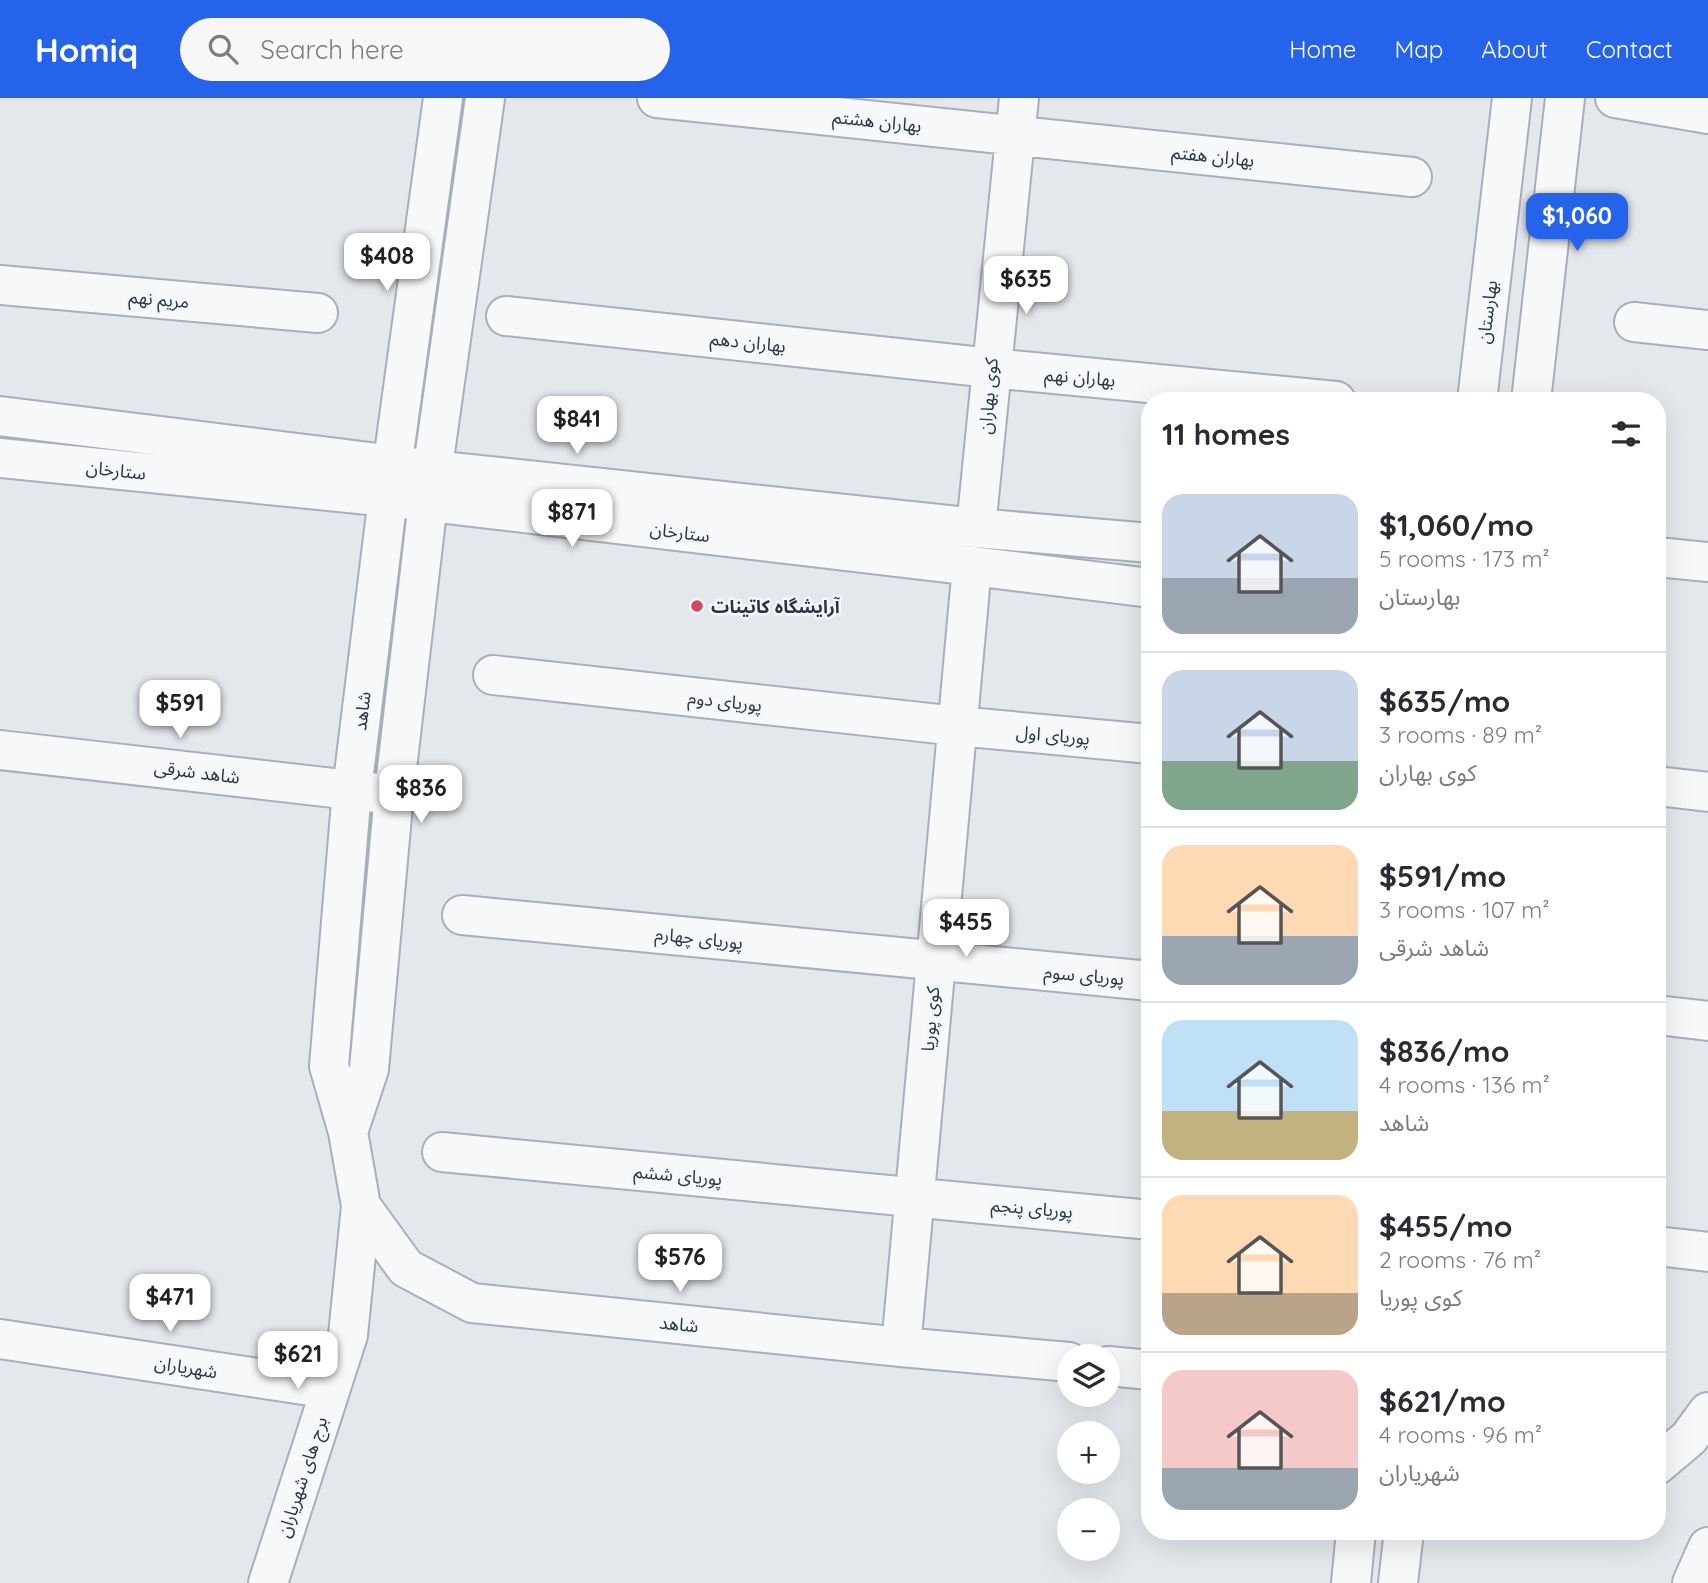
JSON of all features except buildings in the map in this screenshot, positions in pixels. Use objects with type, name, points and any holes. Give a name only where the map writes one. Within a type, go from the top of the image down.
[{"type":"street","name":"شاهد","points":[[443,98],[352,790],[329,1066],[348,1132],[361,1206],[406,1268],[472,1303],[1057,1362]]},
{"type":"street","name":"شاهد","points":[[348,1132],[369,1069],[394,794],[431,486],[485,98]]},
{"type":"street","name":"بهاران هشتم","points":[[657,98],[1016,116]]},
{"type":"street","name":"بهارستان","points":[[1478,392],[1512,98]]},
{"type":"street","points":[[1532,392],[1565,98]]},
{"type":"street","points":[[1615,98],[1708,114]]},
{"type":"street","name":"بهاران هفتم","points":[[1016,116],[1412,177]]},
{"type":"street","name":"کوی بهاران","points":[[976,528],[1016,116]]},
{"type":"street","name":"مریم نهم","points":[[0,285],[318,313]]},
{"type":"street","name":"بهاران دهم","points":[[506,316],[990,368]]},
{"type":"street","points":[[1634,322],[1708,330]]},
{"type":"street","name":"بهاران نهم","points":[[990,368],[1242,392]]},
{"type":"street","name":"ستارخان","points":[[0,416],[391,482]]},
{"type":"street","name":"ستارخان","points":[[0,458],[391,482],[1141,542]]},
{"type":"street","name":"ستارخان","points":[[431,486],[972,566],[1141,587]]},
{"type":"street","points":[[1666,558],[1708,562]]},
{"type":"street","name":"کوی پوریا","points":[[901,1347],[972,566]]},
{"type":"street","name":"پوریای دوم","points":[[494,675],[957,726]]},
{"type":"street","name":"پوریای اول","points":[[957,726],[1141,743]]},
{"type":"street","name":"شاهد شرقی","points":[[0,750],[394,794]]},
{"type":"street","points":[[1666,787],[1708,792]]},
{"type":"street","name":"پوریای چهارم","points":[[462,915],[936,961]]},
{"type":"street","name":"پوریای سوم","points":[[936,961],[1141,980]]},
{"type":"street","points":[[1666,1016],[1708,1021]]},
{"type":"street","name":"پوریای ششم","points":[[442,1152],[914,1197]]},
{"type":"street","name":"پوریای پنجم","points":[[914,1197],[1141,1219]]},
{"type":"street","name":"برج های شهریاران","points":[[268,1583],[348,1335],[361,1206]]},
{"type":"street","points":[[1666,1247],[1708,1252]]},
{"type":"street","name":"شهریاران","points":[[0,1339],[330,1389]]},
{"type":"street","points":[[1120,1367],[1141,1369]]},
{"type":"street","points":[[1666,1457],[1689,1438],[1708,1412]]},
{"type":"street","points":[[1351,1583],[1355,1540]]},
{"type":"street","points":[[1398,1583],[1403,1540]]},
{"type":"street","points":[[1692,1583],[1708,1547]]},
{"type":"place","name":"آرایشگاه کاتینات","points":[[697,606]]}]
